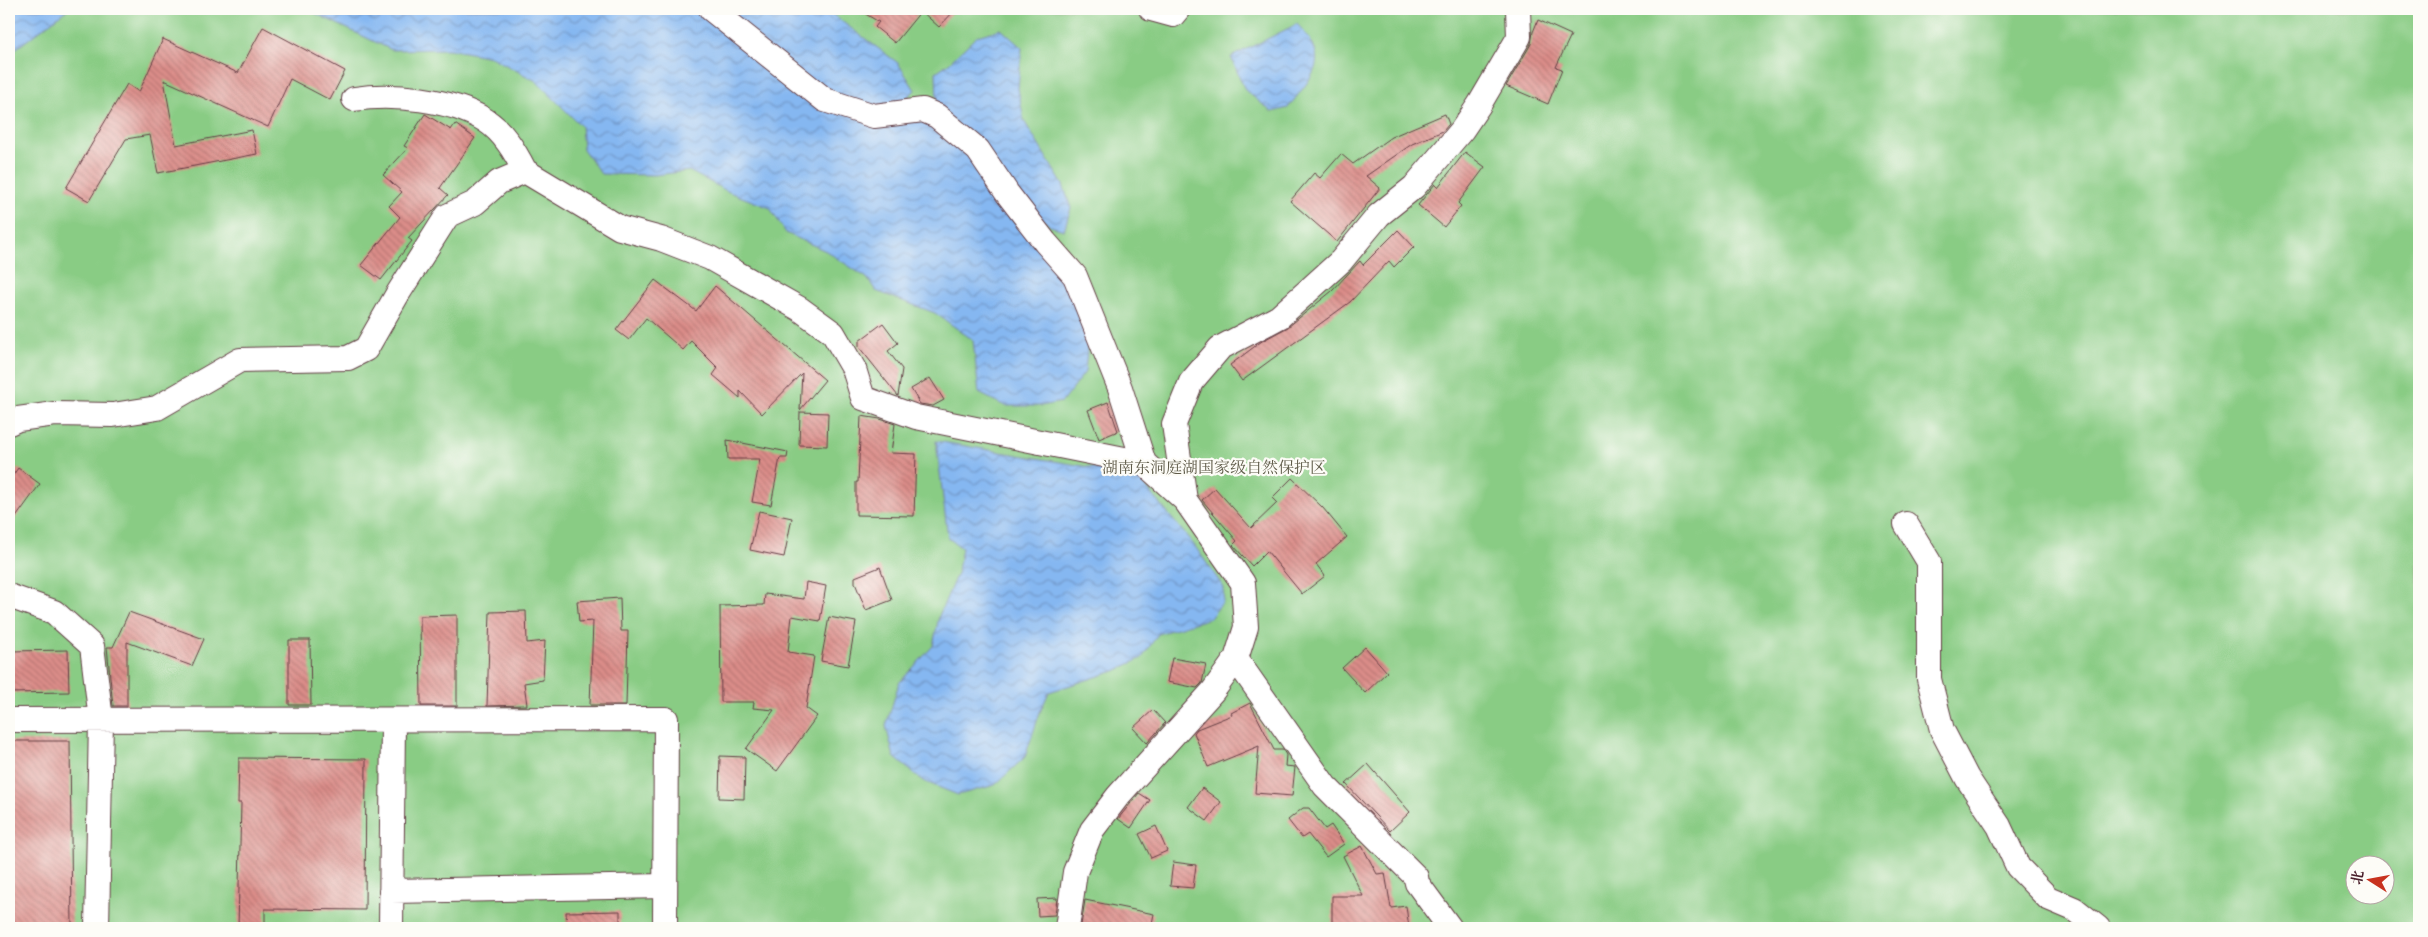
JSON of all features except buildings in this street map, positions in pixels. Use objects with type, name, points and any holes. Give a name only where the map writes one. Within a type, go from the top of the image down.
[{"type":"street","points":[[711,9],[825,100],[874,116],[923,110],[937,116],[978,150],[1007,193],[1045,242],[1075,276],[1120,388],[1144,463],[1184,500],[1243,583],[1246,627],[1236,659],[1213,691],[1118,796],[1092,830],[1074,872],[1068,928]]},
{"type":"street","points":[[1151,9],[1173,15],[1178,9]]},
{"type":"street","points":[[1184,500],[1174,424],[1190,382],[1220,348],[1279,317],[1286,311],[1341,261],[1379,215],[1414,187],[1462,130],[1519,37],[1518,9]]},
{"type":"street","points":[[354,100],[374,96],[441,102],[485,120],[510,144],[525,171],[620,228],[660,238],[710,258],[800,309],[834,333],[854,369],[863,398],[916,417],[1144,463]]},
{"type":"street","points":[[9,423],[18,419],[55,414],[113,415],[157,408],[240,360],[348,358],[366,349],[397,294],[447,216],[475,202],[499,182],[525,171]]},
{"type":"street","points":[[1906,524],[1928,562],[1929,679],[1942,730],[1967,778],[1999,826],[2018,867],[2048,898],[2074,909],[2098,928]]},
{"type":"street","points":[[9,596],[54,612],[92,646],[101,720],[97,928]]},
{"type":"street","points":[[1236,659],[1325,786],[1416,877],[1417,883],[1450,928]]},
{"type":"street","points":[[9,720],[392,721],[666,719],[665,928]]},
{"type":"street","points":[[391,928],[392,721]]},
{"type":"street","points":[[391,891],[665,886]]},
{"type":"green space","name":"湖南东洞庭湖国家级自然保护区","points":[[9,9],[2419,9],[2419,928],[9,928]]},
{"type":"water","points":[[9,9],[68,9],[9,54]]},
{"type":"water","points":[[306,9],[700,9],[791,86],[916,121],[935,123],[977,154],[1000,203],[1018,227],[1038,245],[1072,289],[1088,340],[1085,372],[1062,402],[1041,406],[1005,406],[979,393],[973,340],[935,313],[876,291],[867,278],[826,251],[786,233],[770,208],[729,192],[689,171],[655,175],[601,174],[583,149],[581,126],[536,81],[491,57],[449,49],[392,50]]},
{"type":"water","points":[[719,9],[825,9],[898,63],[915,90],[901,103],[874,110],[826,94]]},
{"type":"water","points":[[1297,24],[1314,48],[1317,58],[1315,67],[1305,86],[1288,108],[1272,112],[1245,90],[1231,57]]},
{"type":"water","points":[[1001,29],[1022,48],[1018,88],[1024,121],[1063,185],[1071,208],[1064,230],[1050,226],[1018,197],[937,103],[936,72],[949,63],[977,36]]},
{"type":"water","points":[[936,441],[1136,475],[1194,545],[1224,588],[1223,602],[1210,618],[1158,634],[1142,658],[1115,671],[1049,692],[1040,712],[1025,757],[995,785],[958,795],[923,781],[894,757],[886,726],[899,683],[933,646],[939,616],[958,571],[962,548],[948,538]]}]
